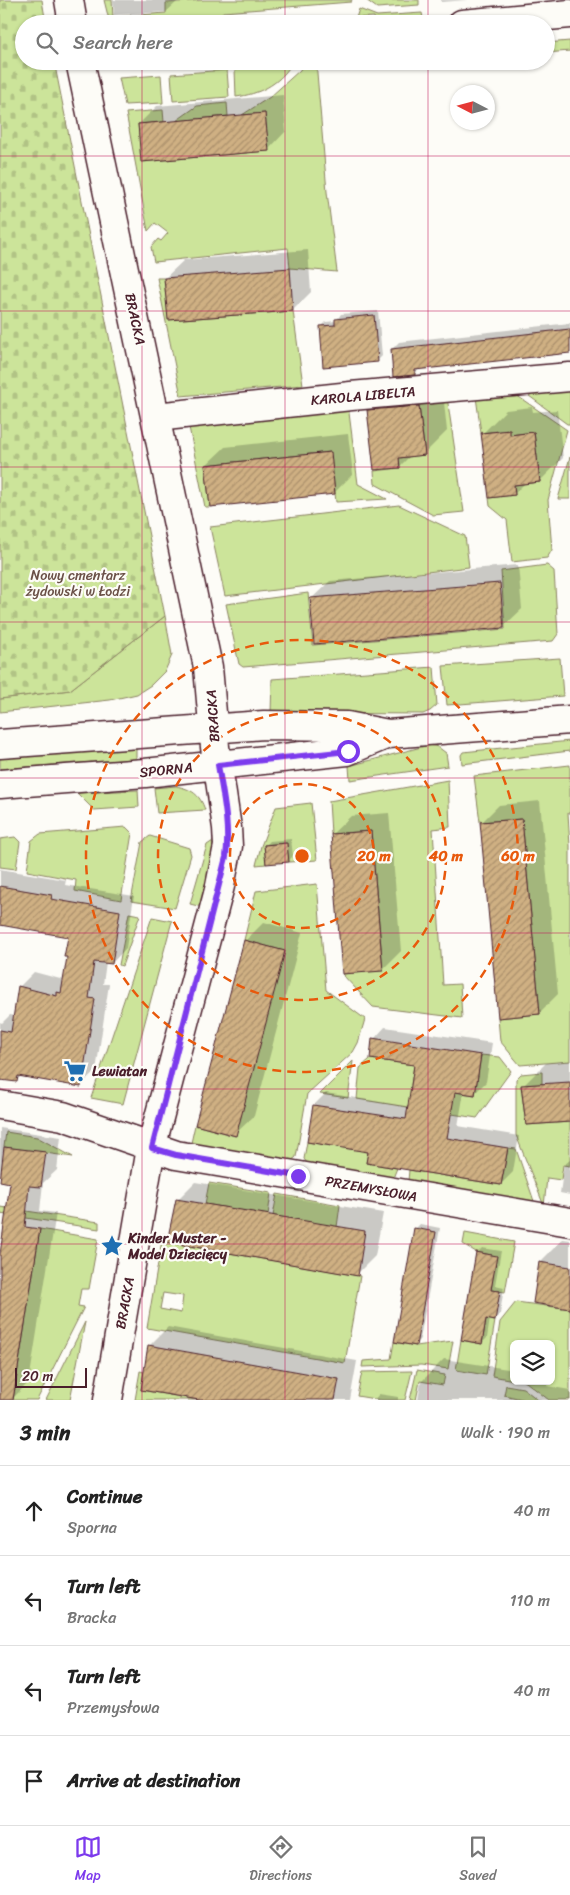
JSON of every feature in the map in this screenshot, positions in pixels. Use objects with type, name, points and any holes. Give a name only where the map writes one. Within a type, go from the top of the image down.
[{"type":"street","points":[[69,0],[72,15]]},
{"type":"street","points":[[555,15],[570,14]]},
{"type":"street","name":"BRACKA","points":[[82,70],[208,668],[228,846],[152,1148],[108,1400]]},
{"type":"street","name":"KAROLA LIBELTA","points":[[156,417],[351,396],[570,377]]},
{"type":"street","name":"SPORNA","points":[[0,744],[264,725],[347,726],[388,734],[570,720]]},
{"type":"street","name":"SPORNA","points":[[0,784],[145,772],[348,751],[388,734]]},
{"type":"street","name":"PRZEMYSŁOWA","points":[[0,1105],[62,1116],[176,1155],[570,1222]]},
{"type":"green space","name":"Nowy cmentarz żydowski w Łodzi","points":[[0,0],[42,0],[44,15],[15,15],[15,70],[56,70],[165,616],[70,690],[0,699]]},
{"type":"green space","points":[[104,0],[112,0],[113,15],[108,15]]},
{"type":"green space","points":[[204,0],[352,0],[351,2],[223,12],[220,15],[140,15],[166,13],[166,3]]},
{"type":"green space","points":[[366,0],[419,0],[419,5],[377,8]]},
{"type":"green space","points":[[359,9],[374,15],[357,15]]},
{"type":"green space","points":[[422,13],[422,15],[392,15]]},
{"type":"green space","points":[[570,41],[570,51],[555,52],[555,42]]},
{"type":"green space","points":[[227,70],[229,97],[173,101],[171,74]]},
{"type":"green space","points":[[235,70],[287,70],[274,83],[260,91],[236,97]]},
{"type":"green space","points":[[300,70],[317,70],[327,192],[337,272],[290,268],[288,248],[154,262],[151,247],[158,239],[161,241],[168,233],[155,223],[148,231],[126,113],[163,110],[164,122],[138,124],[142,162],[268,151],[265,113],[242,115],[270,97]]},
{"type":"green space","points":[[161,75],[163,103],[125,105],[119,78]]},
{"type":"green space","points":[[227,103],[228,116],[176,121],[197,106]]},
{"type":"green space","points":[[157,278],[164,278],[169,320],[293,311],[303,385],[181,396]]},
{"type":"green space","points":[[570,388],[570,424],[567,424],[525,393]]},
{"type":"green space","points":[[513,393],[567,430],[548,500],[552,550],[547,558],[512,562],[507,520],[490,506],[489,498],[515,495],[514,485],[540,482],[534,432],[510,435],[509,430],[481,433],[476,397]]},
{"type":"green space","points":[[447,397],[464,512],[433,515],[375,484],[374,471],[400,468],[399,458],[425,455],[419,405],[395,408],[394,403]]},
{"type":"green space","points":[[348,405],[358,484],[387,499],[336,502],[330,452],[205,465],[210,507],[205,507],[188,422]]},
{"type":"green space","points":[[570,457],[570,499],[558,499]]},
{"type":"green space","points":[[399,505],[465,536],[469,567],[225,596],[210,527]]},
{"type":"green space","points":[[547,565],[554,571],[558,634],[553,641],[243,667],[239,664],[226,604],[308,593],[313,645],[505,629],[501,571]]},
{"type":"green space","points":[[165,616],[172,655],[165,671],[151,685],[137,694],[110,700],[0,712],[0,699],[70,690]]},
{"type":"green space","points":[[560,658],[563,696],[447,705],[443,666]]},
{"type":"green space","points":[[434,667],[437,705],[423,714],[271,713],[272,679]]},
{"type":"green space","points":[[570,741],[570,751],[462,764],[461,755],[463,752]]},
{"type":"green space","points":[[429,745],[438,747],[446,753],[448,766],[350,780],[349,766]]},
{"type":"green space","points":[[136,748],[136,759],[0,769],[0,758]]},
{"type":"green space","points":[[570,765],[570,813],[568,813],[570,846],[570,1061],[520,1065],[500,1041],[498,1018],[540,1014],[522,819],[480,822],[474,776]]},
{"type":"green space","points":[[448,780],[450,827],[433,829],[443,985],[460,984],[462,1018],[373,1007],[342,974],[383,970],[371,831],[331,834],[329,801]]},
{"type":"green space","points":[[176,786],[198,796],[205,810],[157,813],[154,788]]},
{"type":"green space","points":[[138,790],[139,807],[94,810],[77,793]]},
{"type":"green space","points":[[311,803],[317,860],[289,862],[286,843],[264,845],[266,864],[256,865],[276,807]]},
{"type":"green space","points":[[126,827],[132,833],[121,900],[75,891],[76,880],[27,871],[31,841],[40,834]]},
{"type":"green space","points":[[150,836],[189,848],[191,855],[175,908],[131,901],[142,842]]},
{"type":"green space","points":[[15,837],[20,842],[16,869],[0,867],[0,839]]},
{"type":"green space","points":[[213,841],[212,860],[202,907],[190,904],[207,845]]},
{"type":"green space","points":[[317,884],[326,990],[365,1019],[358,1043],[353,1052],[307,1094],[296,1157],[291,1161],[191,1143],[195,1125],[235,1136],[284,951],[244,940],[256,891]]},
{"type":"green space","points":[[129,913],[140,915],[122,966],[119,965]]},
{"type":"green space","points":[[152,917],[172,921],[123,1104],[91,1098]]},
{"type":"green space","points":[[481,1055],[500,1057],[511,1071],[477,1118],[357,1099],[360,1068],[370,1059],[414,1065],[411,1085],[475,1095]]},
{"type":"green space","points":[[353,1061],[348,1098],[320,1094]]},
{"type":"green space","points":[[542,1072],[542,1084],[521,1086],[526,1125],[570,1122],[570,1166],[563,1165],[561,1180],[547,1178],[544,1206],[516,1135],[516,1079],[521,1074]]},
{"type":"green space","points":[[6,1132],[37,1137],[73,1157],[4,1147]]},
{"type":"green space","points":[[307,1142],[368,1152],[366,1163],[397,1168],[393,1178],[307,1163],[304,1159]]},
{"type":"green space","points":[[508,1148],[516,1149],[535,1204],[408,1181],[409,1170],[501,1185]]},
{"type":"green space","points":[[209,1183],[271,1193],[268,1215],[205,1204]]},
{"type":"green space","points":[[277,1194],[340,1205],[337,1227],[273,1216]]},
{"type":"green space","points":[[0,1207],[99,1222],[99,1229],[0,1214]]},
{"type":"green space","points":[[40,1229],[98,1239],[89,1289],[81,1289],[78,1306],[84,1307],[37,1400],[13,1400]]},
{"type":"green space","points":[[465,1233],[514,1242],[505,1292],[491,1290],[496,1256],[476,1252],[463,1244]]},
{"type":"green space","points":[[163,1234],[168,1235],[167,1242],[360,1276],[345,1363],[147,1328]],"holes":[[[163,1293],[183,1296],[181,1313],[160,1309]]]},
{"type":"green space","points":[[516,1302],[570,1309],[570,1400],[549,1400],[530,1385],[555,1385],[555,1340],[510,1340],[510,1379],[492,1376],[500,1322]]},
{"type":"green space","points":[[486,1319],[495,1321],[486,1375],[456,1370],[461,1340],[482,1344]]},
{"type":"green space","points":[[85,1322],[70,1400],[46,1400]]},
{"type":"green space","points":[[453,1341],[448,1369],[421,1365],[362,1367],[363,1361],[391,1359],[394,1342],[416,1346]]},
{"type":"green space","points":[[417,1370],[445,1375],[443,1385],[420,1381],[416,1400],[410,1400]]},
{"type":"green space","points":[[140,1371],[144,1372],[141,1390],[199,1400],[135,1400]]},
{"type":"green space","points":[[412,1371],[405,1400],[381,1400],[357,1396],[362,1372]]},
{"type":"green space","points":[[506,1385],[523,1388],[538,1400],[526,1400],[504,1395]]},
{"type":"building","points":[[265,113],[269,151],[141,162],[138,124]]},
{"type":"building","points":[[290,268],[293,311],[168,320],[164,278]]},
{"type":"building","points":[[374,315],[378,362],[323,367],[320,326],[335,325],[335,319]]},
{"type":"building","points":[[570,329],[570,353],[415,370],[415,375],[393,377],[391,349]]},
{"type":"building","points":[[419,406],[425,455],[399,458],[400,468],[374,470],[367,410]]},
{"type":"building","points":[[510,430],[510,435],[534,432],[540,482],[514,485],[515,495],[489,498],[481,433]]},
{"type":"building","points":[[331,452],[335,494],[210,507],[205,465]]},
{"type":"building","points":[[500,583],[504,628],[314,644],[310,598]]},
{"type":"building","points":[[522,819],[540,1014],[498,1018],[480,822]]},
{"type":"building","points":[[371,831],[383,971],[342,974],[331,834]]},
{"type":"building","points":[[287,843],[289,862],[266,864],[264,845]]},
{"type":"building","points":[[0,886],[52,895],[51,899],[120,911],[112,964],[94,962],[89,998],[95,999],[81,1087],[18,1076],[17,1082],[0,1080],[0,1030],[11,1032],[18,986],[57,996],[57,992],[61,993],[68,937],[0,925]]},
{"type":"building","points":[[244,940],[285,951],[236,1136],[195,1125]]},
{"type":"building","points":[[372,1038],[481,1055],[475,1095],[455,1092],[447,1138],[508,1148],[501,1185],[366,1163],[368,1152],[307,1142],[313,1105],[406,1119],[414,1065],[370,1059]]},
{"type":"building","points":[[570,1082],[570,1122],[526,1125],[521,1085]]},
{"type":"building","points":[[4,1147],[46,1152],[41,1187],[29,1186],[25,1227],[40,1229],[13,1400],[0,1400],[0,1254],[10,1183],[0,1181]]},
{"type":"building","points":[[176,1199],[365,1231],[358,1276],[167,1242]]},
{"type":"building","points":[[414,1228],[436,1232],[416,1346],[394,1342]]},
{"type":"building","points":[[476,1252],[497,1256],[491,1290],[500,1291],[495,1321],[486,1319],[482,1344],[461,1340]]},
{"type":"building","points":[[539,1262],[570,1267],[570,1309],[533,1303]]},
{"type":"building","points":[[148,1345],[339,1379],[335,1400],[199,1400],[141,1390]]},
{"type":"place","name":"Lewiatan","points":[[75,1071]]},
{"type":"place","name":"Kinder Muster - Model Dziecięcy","points":[[112,1246]]},
{"type":"route","points":[[298,1176],[176,1155],[152,1148],[220,886],[228,846],[226,816],[218,765],[348,751]]}]
